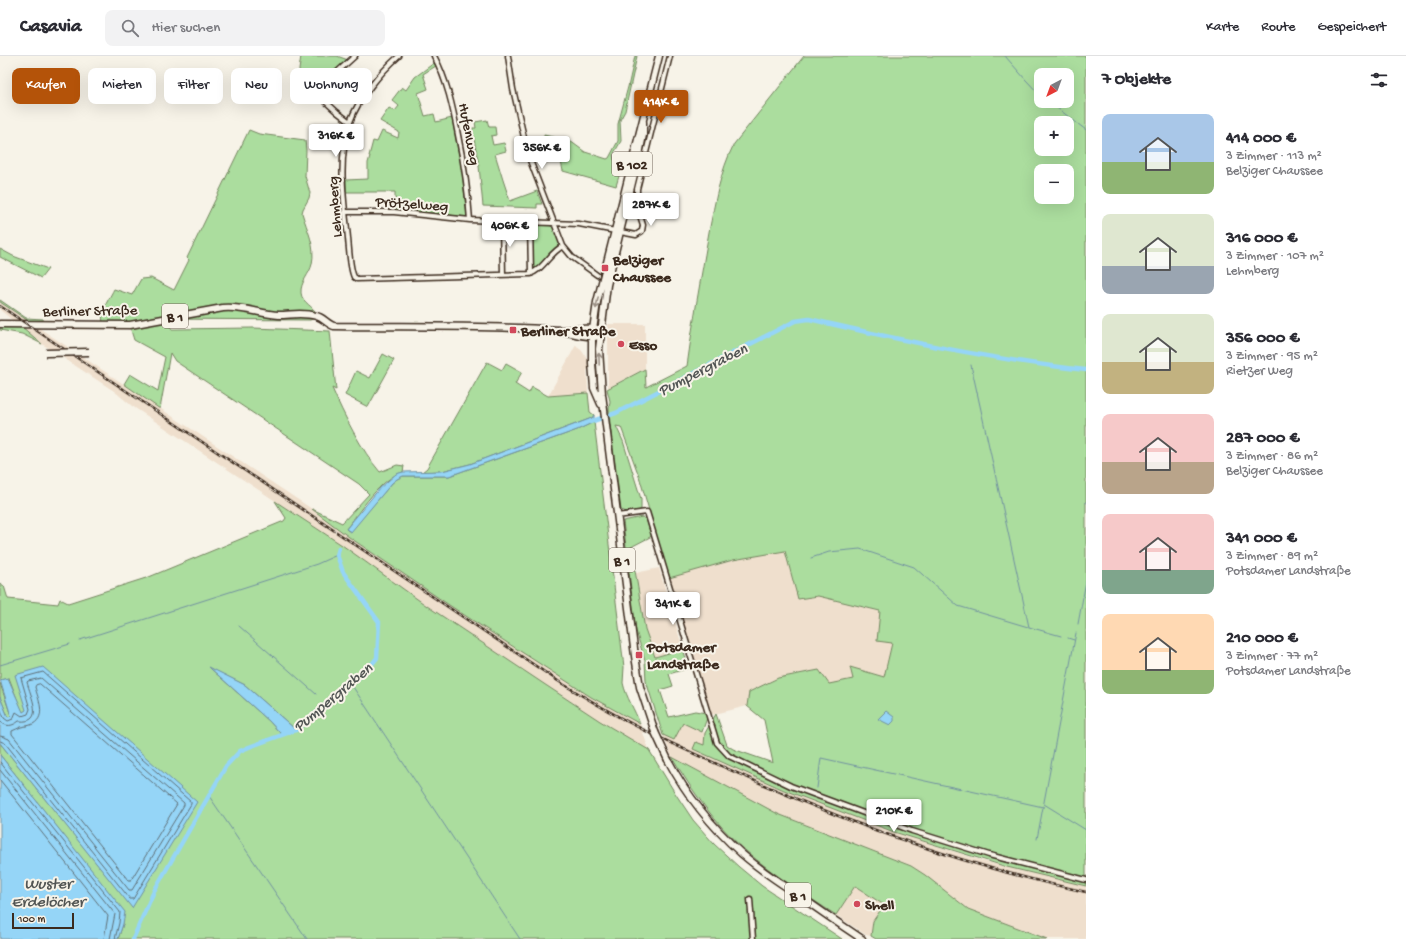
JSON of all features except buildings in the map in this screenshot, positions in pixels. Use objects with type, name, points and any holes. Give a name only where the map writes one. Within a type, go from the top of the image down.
[{"type":"main road","name":"B 102","points":[[600,332],[606,285],[617,231],[659,56]]},
{"type":"main road","name":"B 102","points":[[592,337],[600,289],[617,231]]},
{"type":"main road","name":"Berliner Straße","points":[[0,324],[130,325],[210,310],[235,307],[274,314],[314,315],[321,317],[330,325],[334,326],[514,327],[560,330],[593,328],[600,332]]},
{"type":"main road","name":"Berliner Straße","points":[[560,330],[592,337]]},
{"type":"main road","points":[[592,337],[600,332]]},
{"type":"main road","name":"B 1","points":[[600,332],[599,363],[604,413],[634,656],[640,686],[655,732],[678,779],[703,814],[723,836],[764,871],[862,939]]},
{"type":"main road","name":"B 1","points":[[592,337],[594,388],[604,413]]},
{"type":"main road","points":[[46,353],[89,352]]},
{"type":"street","points":[[350,122],[315,92],[355,56]]},
{"type":"street","name":"Lehmberg","points":[[399,56],[371,87],[359,105],[350,122],[346,136],[343,187],[354,278],[503,275]]},
{"type":"street","name":"Hufenweg","points":[[434,56],[444,78],[453,109],[467,180],[470,220]]},
{"type":"street","points":[[508,56],[513,89],[524,140],[532,166],[563,246],[572,258],[597,275]]},
{"type":"street","name":"Prötzelweg","points":[[345,212],[404,212],[470,220],[579,224],[636,235],[642,231],[643,228],[637,206],[636,194],[670,56]]},
{"type":"street","points":[[502,221],[503,275],[531,274],[540,269],[553,253],[563,246]]},
{"type":"street","points":[[530,222],[531,274]]},
{"type":"street","points":[[617,516],[647,512],[717,744],[729,756],[791,786],[912,831],[989,855],[1086,880]]},
{"type":"street","points":[[750,900],[753,939]]},
{"type":"shaded area","points":[[0,302],[312,509],[349,537],[452,607],[591,697],[640,724],[649,750],[600,721],[427,606],[342,545],[132,406],[114,391],[42,344],[0,310]]},
{"type":"shaded area","points":[[608,324],[645,324],[645,369],[608,388]]},
{"type":"shaded area","points":[[576,345],[589,362],[590,369],[587,370],[588,393],[548,396]]},
{"type":"shaded area","points":[[785,551],[798,599],[818,596],[880,611],[877,641],[892,643],[884,677],[850,667],[853,679],[829,685],[819,670],[778,678],[749,692],[747,706],[711,715],[669,578],[733,560]]},
{"type":"shaded area","points":[[659,568],[683,649],[655,657],[645,629],[636,573]]},
{"type":"shaded area","points":[[683,723],[705,733],[704,745],[693,749],[784,790],[894,832],[983,861],[1086,886],[1086,939],[1047,939],[968,909],[925,875],[911,866],[778,814],[672,757],[663,735],[674,740]]},
{"type":"shaded area","points":[[855,886],[884,905],[873,921],[871,936],[866,935],[836,915]]},
{"type":"green space","points":[[301,56],[337,56],[348,60],[339,68],[299,68]]},
{"type":"green space","points":[[635,56],[637,56],[625,111],[620,120],[621,141],[613,155],[614,160],[621,163],[622,166],[616,186],[563,171],[559,152],[545,148],[544,135],[570,141],[585,152],[607,159],[609,158],[618,141],[618,124]]},
{"type":"green space","points":[[804,56],[1086,56],[1086,886],[1007,867],[894,832],[784,790],[693,749],[696,742],[704,745],[705,733],[716,714],[727,745],[733,749],[773,763],[764,720],[747,706],[749,692],[778,678],[819,670],[829,684],[853,679],[850,667],[884,677],[892,643],[877,641],[880,611],[818,596],[798,599],[785,551],[733,560],[669,578],[639,476],[621,427],[616,426],[623,441],[641,499],[641,510],[627,512],[621,510],[610,424],[610,401],[607,389],[645,369],[646,387],[687,366],[713,210],[718,187],[734,144]]},
{"type":"green space","points":[[434,63],[436,66],[423,74],[428,89],[418,93],[425,116],[434,114],[436,122],[452,118],[462,170],[467,217],[395,209],[395,192],[346,192],[346,180],[368,179],[368,163],[373,141],[377,142],[382,131],[398,138],[399,132],[380,121],[389,108],[395,111],[399,106],[392,100],[402,87],[406,90],[415,77]]},
{"type":"green space","points":[[487,120],[489,127],[495,127],[496,135],[491,136],[493,145],[504,143],[506,151],[495,154],[510,201],[537,191],[542,204],[537,204],[537,208],[483,206],[479,166],[472,128],[476,128],[475,122]]},
{"type":"green space","points":[[249,130],[259,134],[305,140],[305,176],[310,193],[302,213],[312,244],[313,257],[311,268],[302,285],[301,293],[317,315],[315,318],[310,320],[163,319],[172,329],[253,328],[330,331],[336,390],[332,388],[353,432],[366,454],[380,472],[397,465],[404,466],[403,472],[395,475],[387,481],[364,505],[346,529],[350,532],[392,483],[403,476],[449,476],[577,430],[594,422],[624,667],[623,683],[640,724],[591,697],[452,607],[349,537],[312,509],[342,523],[369,494],[359,484],[175,361],[170,353],[160,409],[124,384],[130,374],[158,391],[165,357],[134,340],[130,327],[104,327],[102,317],[106,303],[114,289],[132,295],[141,279],[151,278],[174,290],[189,260],[187,258]]},
{"type":"green space","points":[[531,223],[547,224],[554,228],[558,236],[559,243],[540,267],[533,271]]},
{"type":"green space","points":[[0,249],[13,256],[48,269],[41,278],[0,257]]},
{"type":"green space","points":[[0,300],[26,318],[43,319],[44,322],[30,322],[0,302]]},
{"type":"green space","points":[[0,326],[21,326],[42,344],[22,334],[0,330]]},
{"type":"green space","points":[[383,354],[394,360],[368,407],[345,395],[356,371],[370,378]]},
{"type":"green space","points":[[487,362],[502,370],[506,363],[522,372],[515,384],[529,393],[532,387],[548,396],[588,393],[590,412],[594,415],[592,418],[470,464],[442,471],[422,472],[427,468]]},
{"type":"green space","points":[[275,501],[342,545],[427,606],[547,686],[600,721],[649,750],[693,820],[714,844],[762,886],[842,939],[118,939],[123,924],[124,912],[0,755],[0,743],[132,907],[26,711],[22,712],[9,678],[0,680],[0,583],[4,586],[8,599],[58,604],[60,599],[68,603],[149,577],[284,521],[286,518]],"holes":[[[210,668],[245,685],[296,730],[282,735],[269,721]]]},
{"type":"green space","points":[[642,517],[646,519],[652,536],[631,547],[645,629],[655,657],[683,649],[689,668],[669,674],[673,686],[660,690],[669,717],[695,711],[706,713],[707,718],[702,732],[683,723],[674,740],[663,735],[646,681],[645,661],[636,631],[623,521]]},
{"type":"green space","points":[[0,683],[11,716],[8,717],[0,697]]},
{"type":"green space","points":[[672,757],[778,814],[911,866],[925,875],[968,909],[1047,939],[876,939],[871,936],[873,921],[884,905],[855,886],[836,915],[790,884],[746,851],[724,830],[696,795]]},
{"type":"water","points":[[594,415],[594,422],[577,430],[449,476],[403,476],[392,483],[351,532],[346,529],[380,488],[396,474],[403,472],[442,471],[470,464],[592,418]]},
{"type":"water","points":[[43,667],[197,802],[132,908],[0,743],[0,697],[8,717],[11,716],[0,680],[8,678],[23,712],[26,710],[15,675]]},
{"type":"water","points":[[209,667],[245,685],[296,730],[282,735],[269,721]]},
{"type":"water","points":[[886,711],[894,717],[894,721],[890,725],[878,719]]},
{"type":"water","name":"Wuster Erdelöcher","points":[[0,755],[125,912],[118,939],[0,939]]},
{"type":"waterway","points":[[1005,56],[1034,89]]},
{"type":"waterway","points":[[1057,108],[1086,130]]},
{"type":"waterway","name":"Pumpergraben","points":[[590,422],[616,413],[795,321],[809,319],[947,349],[1016,361],[1086,370]]},
{"type":"waterway","points":[[971,365],[1029,627],[1061,636]]},
{"type":"waterway","name":"Pumpergraben","points":[[133,939],[154,891],[226,766],[240,751],[296,730],[367,670],[377,658],[379,622],[343,572],[337,555],[339,548]]},
{"type":"waterway","points":[[811,558],[829,552],[860,549],[914,567],[958,606],[1028,627]]},
{"type":"waterway","points":[[80,640],[317,564],[337,555]]},
{"type":"waterway","points":[[1078,624],[1086,581]]},
{"type":"waterway","points":[[239,626],[316,694]]},
{"type":"waterway","points":[[1037,839],[1076,633]]},
{"type":"waterway","points":[[1068,638],[1074,640]]},
{"type":"waterway","points":[[0,665],[70,644]]},
{"type":"waterway","points":[[351,684],[520,939]]},
{"type":"waterway","points":[[817,788],[821,758],[1043,807]]},
{"type":"waterway","points":[[209,796],[307,939]]},
{"type":"waterway","points":[[1044,804],[1086,830]]},
{"type":"railway","points":[[0,306],[558,681],[621,718],[706,759],[848,820],[966,861],[1046,883],[1086,892]]},
{"type":"place","name":"Belziger Chaussee","points":[[605,268]]},
{"type":"place","name":"Berliner Straße","points":[[513,330]]},
{"type":"place","name":"Esso","points":[[621,344]]},
{"type":"place","name":"Potsdamer Landstraße","points":[[639,655]]},
{"type":"place","name":"Shell","points":[[857,904]]}]
